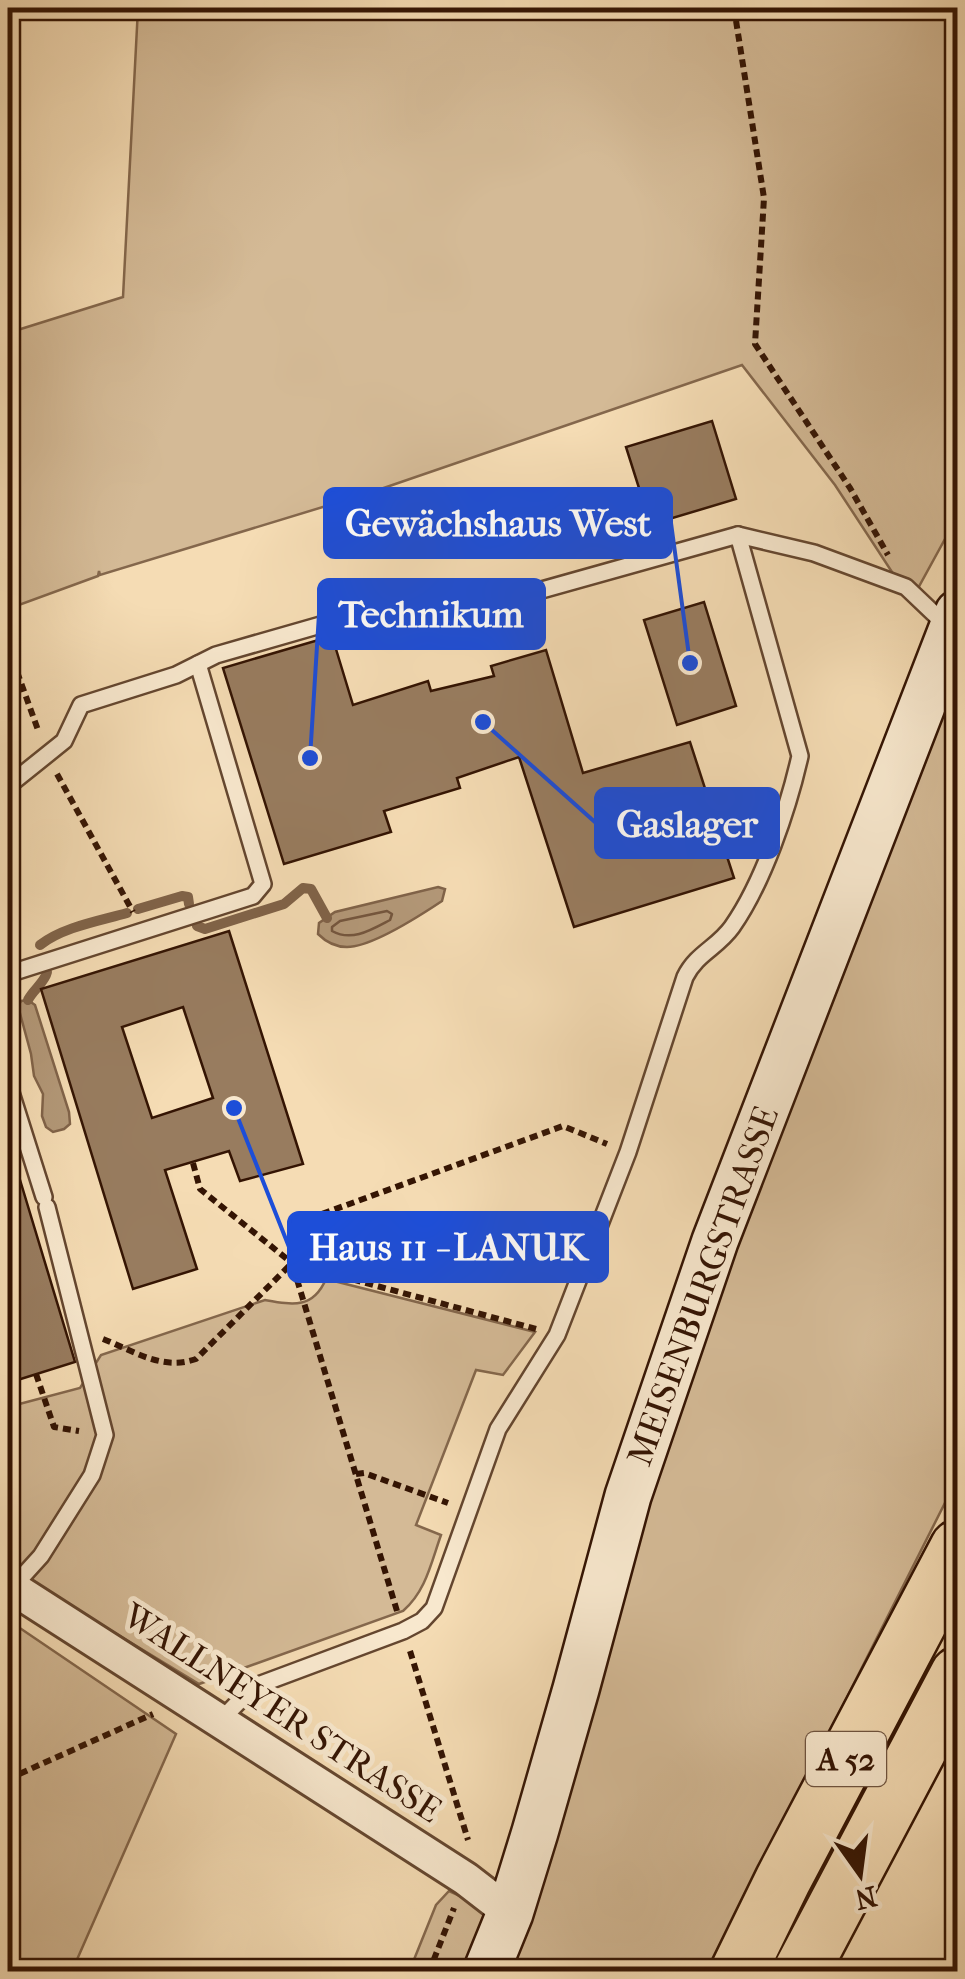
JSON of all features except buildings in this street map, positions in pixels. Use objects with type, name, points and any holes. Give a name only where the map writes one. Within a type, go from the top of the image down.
[{"type":"highway","name":"A 52","points":[[738,1972],[958,1548]]},
{"type":"highway","name":"A 52","points":[[801,1972],[958,1675]]},
{"type":"main road","name":"MEISENBURGSTRASSE","points":[[486,1972],[510,1913],[628,1496],[708,1260],[954,622]]},
{"type":"street","name":"WALLNEYER STRASSE","points":[[10,1586],[218,1722],[473,1865],[510,1913]]},
{"type":"lane","points":[[218,1722],[253,1687],[403,1632],[434,1608],[498,1428],[556,1335],[628,1152],[684,977],[694,960],[729,932],[752,896],[792,789],[800,756],[738,535]]},
{"type":"lane","points":[[8,786],[64,741],[81,705],[176,675],[216,654],[331,622],[424,623],[738,535],[814,553],[906,587],[954,622]]},
{"type":"lane","points":[[8,974],[252,896],[263,884],[198,664]]},
{"type":"lane","points":[[8,1083],[45,1202],[105,1435],[92,1475],[40,1556],[10,1586]]},
{"type":"path","points":[[734,8],[764,198],[755,344],[850,488],[906,587]]},
{"type":"path","points":[[8,663],[16,670],[47,754],[143,931]]},
{"type":"path","points":[[429,1972],[473,1865],[292,1264],[300,1222],[564,1126],[628,1152]]},
{"type":"path","points":[[193,1163],[200,1188],[292,1264],[556,1335]]},
{"type":"path","points":[[76,1319],[95,1336],[165,1364],[185,1363],[196,1359],[292,1264]]},
{"type":"path","points":[[36,1374],[54,1428],[105,1435]]},
{"type":"path","points":[[356,1474],[364,1473],[468,1510]]},
{"type":"path","points":[[8,1780],[186,1699]]},
{"type":"shaded area","points":[[138,8],[957,8],[957,517],[911,601],[835,485],[742,365],[372,492],[100,575],[99,571],[98,576],[8,609],[8,333],[123,297]]},
{"type":"shaded area","points":[[957,626],[957,1479],[709,1971],[409,1972],[436,1905],[449,1891],[509,1918],[633,1498]]},
{"type":"shaded area","points":[[326,1279],[535,1332],[503,1375],[476,1370],[416,1525],[441,1535],[422,1586],[403,1611],[199,1684],[8,1568],[8,1407],[80,1388],[101,1355],[265,1300],[301,1303],[315,1296]]},
{"type":"shaded area","points":[[8,1620],[176,1734],[72,1971],[8,1971]]},
{"type":"water","points":[[438,887],[445,889],[442,901],[369,942],[343,947],[318,934],[319,923],[335,912]]},
{"type":"water","points":[[28,1000],[35,1005],[69,1112],[70,1124],[53,1132],[42,1116],[43,1094],[34,1076],[18,1006]]},
{"type":"waterway","points":[[197,926],[205,929],[284,904],[303,888],[311,889],[327,918]]},
{"type":"waterway","points":[[138,909],[182,896],[188,897],[189,904]]},
{"type":"waterway","points":[[40,945],[70,929],[127,913]]},
{"type":"waterway","points":[[28,1000],[47,972]]},
{"type":"place","name":"Gewächshaus West","points":[[690,663]]},
{"type":"place","name":"Gaslager","points":[[483,722]]},
{"type":"place","name":"Technikum","points":[[310,758]]},
{"type":"place","name":"Haus 11 - LANUK","points":[[234,1108]]}]
